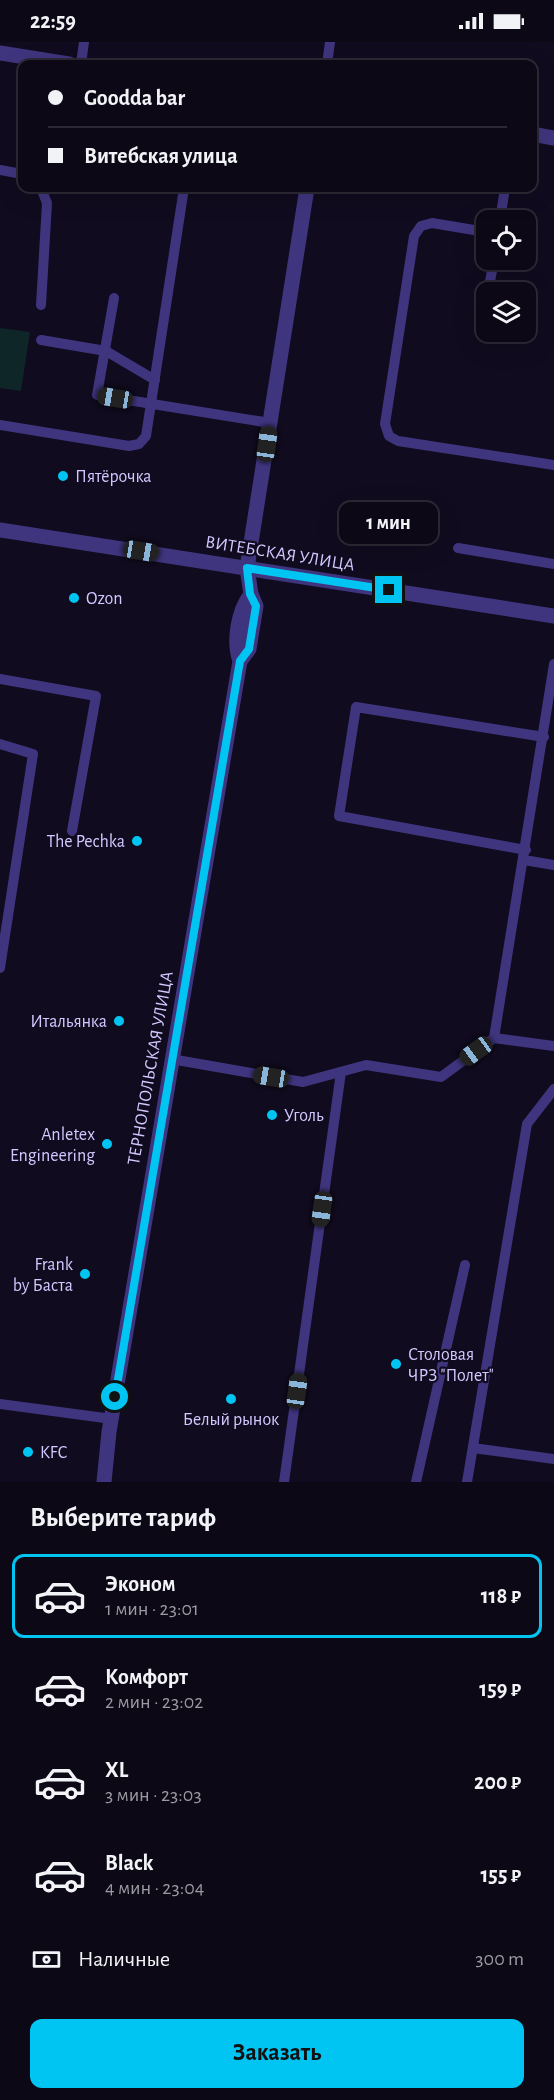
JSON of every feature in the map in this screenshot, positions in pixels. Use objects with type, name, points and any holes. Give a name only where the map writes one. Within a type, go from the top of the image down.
[{"type":"street","points":[[0,53],[32,60]]},
{"type":"street","points":[[537,135],[554,138]]},
{"type":"street","name":"ТЕРНОПОЛЬСКАЯ УЛИЦА","points":[[104,1482],[112,1419],[171,1059],[240,661],[249,649],[255,617],[256,606],[250,594],[247,568],[306,192]]},
{"type":"street","name":"ВИТЕБСКАЯ УЛИЦА","points":[[0,530],[554,616]]},
{"type":"lane","points":[[82,60],[84,42]]},
{"type":"lane","points":[[328,60],[330,42]]},
{"type":"lane","points":[[0,170],[18,173]]},
{"type":"lane","points":[[41,305],[47,203],[43,192]]},
{"type":"lane","points":[[0,425],[129,446],[139,444],[146,436],[183,192]]},
{"type":"lane","points":[[502,210],[504,192]]},
{"type":"lane","points":[[476,230],[432,223],[421,226],[414,236],[385,424],[389,436],[398,441],[554,465]]},
{"type":"lane","points":[[114,298],[97,395],[270,423]]},
{"type":"lane","points":[[41,340],[106,351],[155,380]]},
{"type":"lane","points":[[458,548],[554,564]]},
{"type":"lane","points":[[494,1038],[554,671]]},
{"type":"lane","points":[[0,678],[96,696],[72,831]]},
{"type":"lane","points":[[544,737],[356,707],[339,816],[525,855],[554,865]]},
{"type":"lane","points":[[0,744],[33,754],[0,968]]},
{"type":"lane","points":[[171,1059],[303,1082],[366,1065],[441,1077],[494,1038],[554,1046]]},
{"type":"lane","points":[[284,1482],[341,1072]]},
{"type":"lane","points":[[467,1482],[527,1124],[554,1089]]},
{"type":"lane","points":[[416,1482],[465,1265]]},
{"type":"lane","points":[[0,1404],[112,1419]]},
{"type":"lane","points":[[473,1448],[554,1459]]},
{"type":"green space","points":[[0,328],[30,332],[21,391],[0,388]]},
{"type":"place","name":"Пятёрочка","points":[[63,476]]},
{"type":"place","name":"Ozon","points":[[74,598]]},
{"type":"place","name":"The Pechka","points":[[137,841]]},
{"type":"place","name":"Итальянка","points":[[119,1021]]},
{"type":"place","name":"Уголь","points":[[272,1115]]},
{"type":"place","name":"Anletex Engineering","points":[[107,1144]]},
{"type":"place","name":"Frank by Баста","points":[[85,1274]]},
{"type":"place","name":"Столовая ЧРЗ \"Полет\"","points":[[396,1364]]},
{"type":"place","name":"Белый рынок","points":[[231,1399]]},
{"type":"place","name":"KFC","points":[[28,1452]]},
{"type":"route","points":[[115,1397],[240,661],[249,649],[255,617],[256,606],[250,594],[247,568],[389,590]]}]
